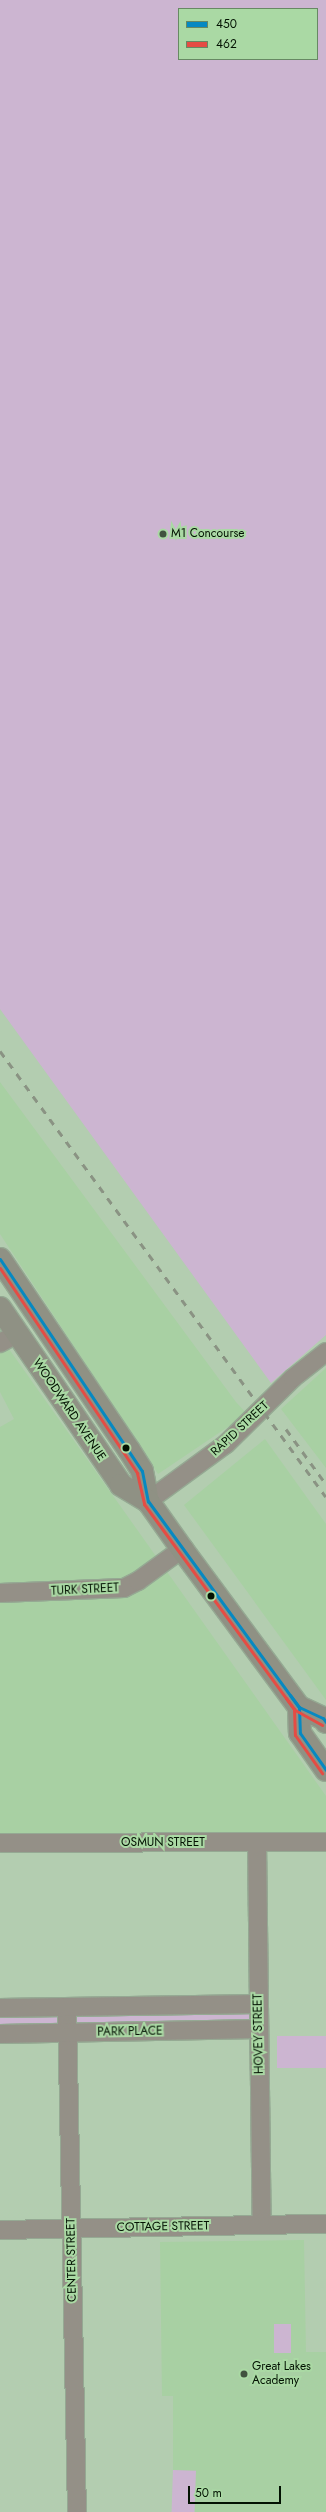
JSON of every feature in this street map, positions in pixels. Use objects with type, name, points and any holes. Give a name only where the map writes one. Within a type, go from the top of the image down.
[{"type":"main road","name":"WOODWARD AVENUE","points":[[0,1259],[142,1471],[148,1501]]},
{"type":"main road","name":"WOODWARD AVENUE","points":[[0,1308],[9,1339],[121,1484],[148,1501],[299,1707],[323,1718],[326,1722]]},
{"type":"main road","points":[[299,1707],[300,1733],[326,1770]]},
{"type":"street","name":"RAPID STREET","points":[[148,1501],[226,1444],[293,1378],[326,1352]]},
{"type":"street","name":"TURK STREET","points":[[0,1593],[124,1588],[138,1581],[182,1549]]},
{"type":"street","name":"HOVEY STREET","points":[[257,1842],[262,2225]]},
{"type":"street","name":"OSMUN STREET","points":[[0,1843],[326,1842]]},
{"type":"street","points":[[0,2008],[259,2004]]},
{"type":"street","name":"CENTER STREET","points":[[67,2007],[77,2512]]},
{"type":"street","name":"PARK PLACE","points":[[0,2034],[259,2029]]},
{"type":"street","name":"COTTAGE STREET","points":[[0,2230],[326,2224]]},
{"type":"shaded area","name":"M1 Concourse","points":[[0,0],[326,0],[326,1335],[271,1383],[0,1009]]},
{"type":"shaded area","points":[[0,1082],[236,1402],[247,1414],[158,1474],[0,1234]]},
{"type":"shaded area","points":[[4,1342],[326,1796],[326,1834],[0,1834],[0,1427],[14,1419],[0,1392],[0,1344]]},
{"type":"shaded area","points":[[326,1368],[326,1468],[281,1409]]},
{"type":"shaded area","points":[[265,1439],[326,1524],[326,1700],[184,1505]]},
{"type":"shaded area","points":[[250,2012],[250,2021],[78,2025],[76,2021],[78,2015]]},
{"type":"shaded area","points":[[0,2014],[58,2015],[59,2024],[57,2026],[0,2029]]},
{"type":"shaded area","points":[[277,2036],[326,2036],[326,2068],[277,2068]]},
{"type":"shaded area","name":"Great Lakes Academy","points":[[304,2240],[306,2352],[326,2352],[326,2512],[173,2512],[173,2396],[162,2396],[160,2242]]},
{"type":"shaded area","points":[[274,2324],[291,2324],[291,2353],[274,2353]]},
{"type":"shaded area","points":[[173,2470],[196,2471],[195,2512],[172,2512]]},
{"type":"railway","points":[[0,1051],[326,1497]]},
{"type":"railway","points":[[286,1429],[326,1484]]},
{"type":"transit line","name":"450","points":[[0,1259],[142,1471],[148,1501],[299,1707],[323,1718],[326,1722]]},
{"type":"transit line","name":"462","points":[[0,1268],[137,1473],[144,1504],[295,1710],[322,1725]]},
{"type":"transit line","name":"450","points":[[290,1695],[299,1707],[300,1733],[326,1770]]},
{"type":"transit line","name":"462","points":[[286,1698],[294,1709],[295,1735],[322,1773]]},
{"type":"place","name":"M1 Concourse","points":[[163,534]]},
{"type":"place","name":"Great Lakes Academy","points":[[244,2374]]}]
